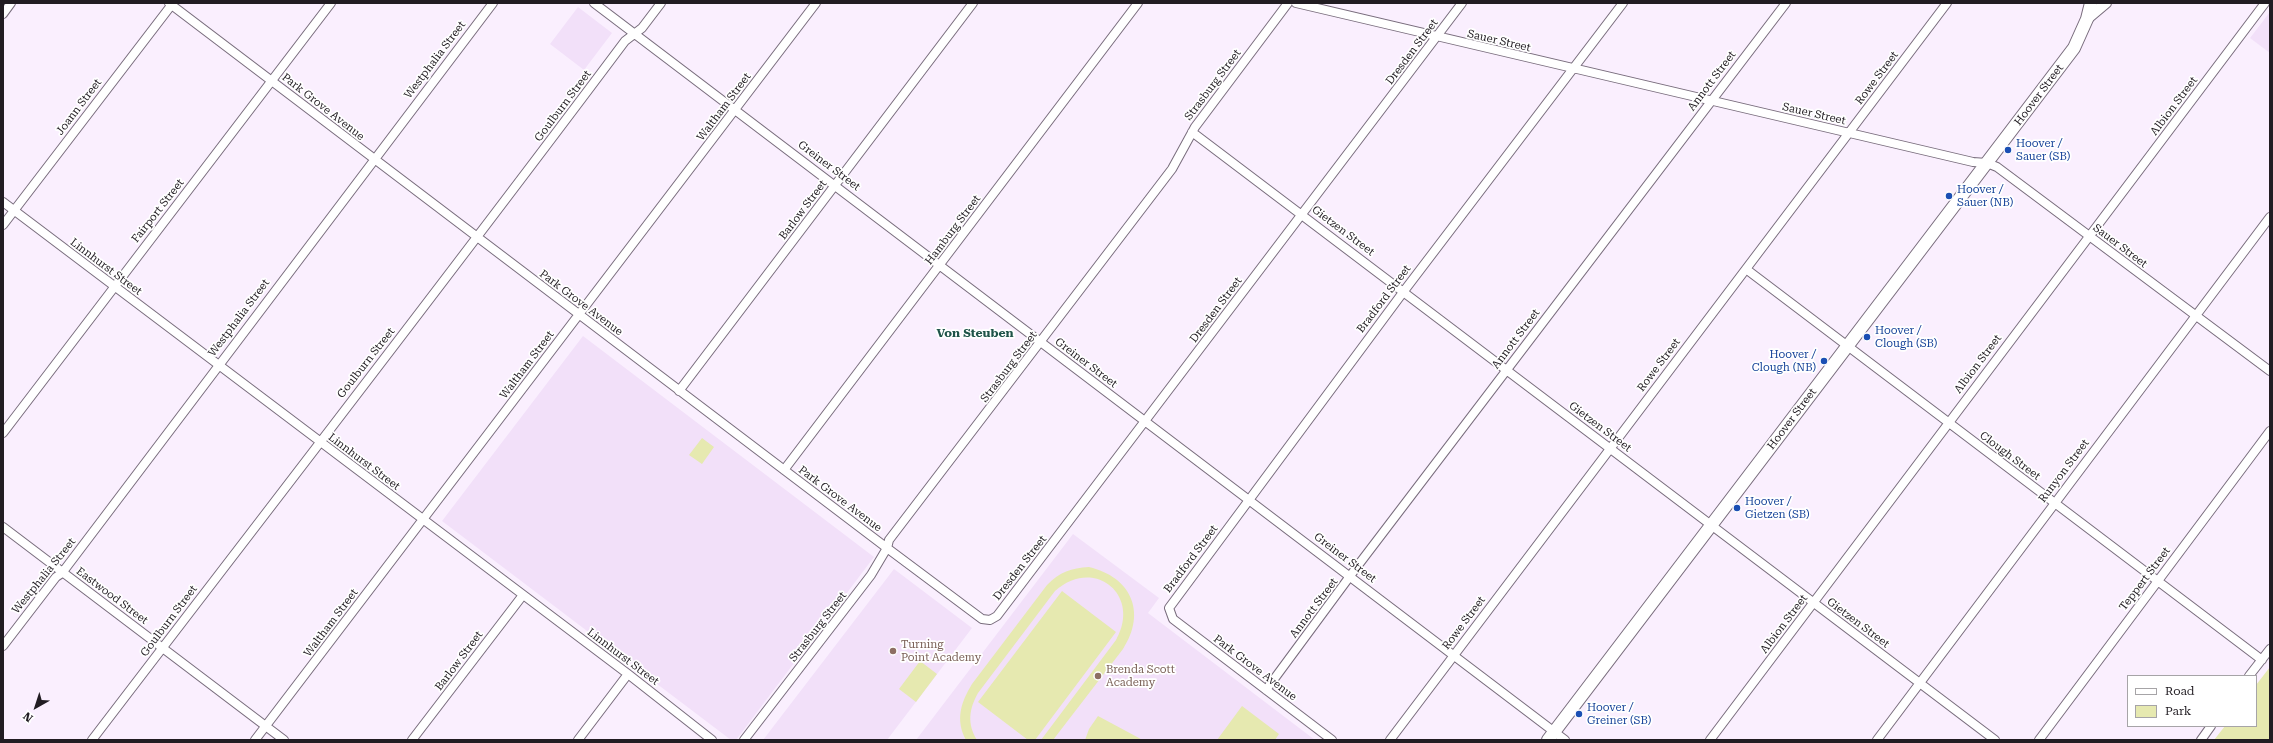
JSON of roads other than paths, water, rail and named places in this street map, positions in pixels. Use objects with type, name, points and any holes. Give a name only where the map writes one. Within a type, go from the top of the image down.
[{"type":"main road","points":[[2088,19],[2091,3]]},
{"type":"main road","name":"Hoover Street","points":[[1551,736],[2074,48],[2088,19]]},
{"type":"street","points":[[3,14],[11,3]]},
{"type":"street","name":"Fairport Street","points":[[3,433],[331,3]]},
{"type":"street","name":"Westphalia Street","points":[[3,646],[56,577],[62,573],[217,366],[493,3]]},
{"type":"street","name":"Greiner Street","points":[[594,3],[736,109],[1041,343],[1454,655],[1551,736],[1565,740]]},
{"type":"street","name":"Goulburn Street","points":[[92,740],[319,442],[477,239],[625,41],[636,34],[661,3]]},
{"type":"street","name":"Waltham Street","points":[[255,740],[816,3]]},
{"type":"street","name":"Barlow Street","points":[[679,391],[973,3]]},
{"type":"street","name":"Hamburg Street","points":[[784,470],[1138,3]]},
{"type":"street","name":"Strasburg Street","points":[[744,740],[871,575],[887,548],[889,540],[1041,343],[1172,169],[1192,132],[1288,3]]},
{"type":"street","name":"Sauer Street","points":[[1296,3],[1436,38],[1973,162],[1987,163],[1997,167],[2270,370]]},
{"type":"street","name":"Dresden Street","points":[[982,618],[990,620],[997,616],[1462,3]]},
{"type":"street","name":"Bradford Street","points":[[1168,611],[1170,605],[1404,291],[1623,3]]},
{"type":"street","name":"Annott Street","points":[[1266,690],[1350,577],[1786,3]]},
{"type":"street","name":"Rowe Street","points":[[1390,740],[1947,3]]},
{"type":"street","name":"Hoover Street","points":[[2088,19],[2106,3]]},
{"type":"street","name":"Albion Street","points":[[1710,740],[2088,236],[2266,3]]},
{"type":"street","name":"Park Grove Avenue","points":[[171,4],[477,239],[982,618]]},
{"type":"street","name":"Joann Street","points":[[3,225],[171,4]]},
{"type":"street","name":"Gietzen Street","points":[[1192,132],[1303,214],[1995,740]]},
{"type":"street","name":"Linnhurst Street","points":[[3,202],[217,366],[628,674],[712,740]]},
{"type":"street","name":"Runyon Street","points":[[1877,740],[2270,217]]},
{"type":"street","name":"Clough Street","points":[[1746,269],[2054,504],[2262,660]]},
{"type":"street","name":"Teppert Street","points":[[2039,740],[2270,431]]},
{"type":"street","name":"Eastwood Street","points":[[3,527],[284,740]]},
{"type":"street","name":"Barlow Street","points":[[412,740],[523,595]]},
{"type":"street","name":"Park Grove Avenue","points":[[1168,611],[1173,619],[1332,740]]},
{"type":"street","points":[[2250,675],[2270,649]]},
{"type":"street","points":[[578,740],[628,674]]},
{"type":"street","points":[[2201,740],[2211,727]]},
{"type":"place","name":"Hoover / Sauer (SB)","points":[[2008,150]]},
{"type":"place","name":"Hoover / Sauer (NB)","points":[[1949,196]]},
{"type":"place","name":"Hoover / Clough (SB)","points":[[1867,337]]},
{"type":"place","name":"Hoover / Clough (NB)","points":[[1824,361]]},
{"type":"place","name":"Hoover / Gietzen (SB)","points":[[1737,508]]},
{"type":"place","name":"Turning Point Academy","points":[[893,651]]},
{"type":"place","name":"Brenda Scott Academy","points":[[1098,676]]},
{"type":"place","name":"Hoover / Greiner (SB)","points":[[1579,714]]},
{"type":"district","name":"Von Steuben","points":[[975,333]]}]
